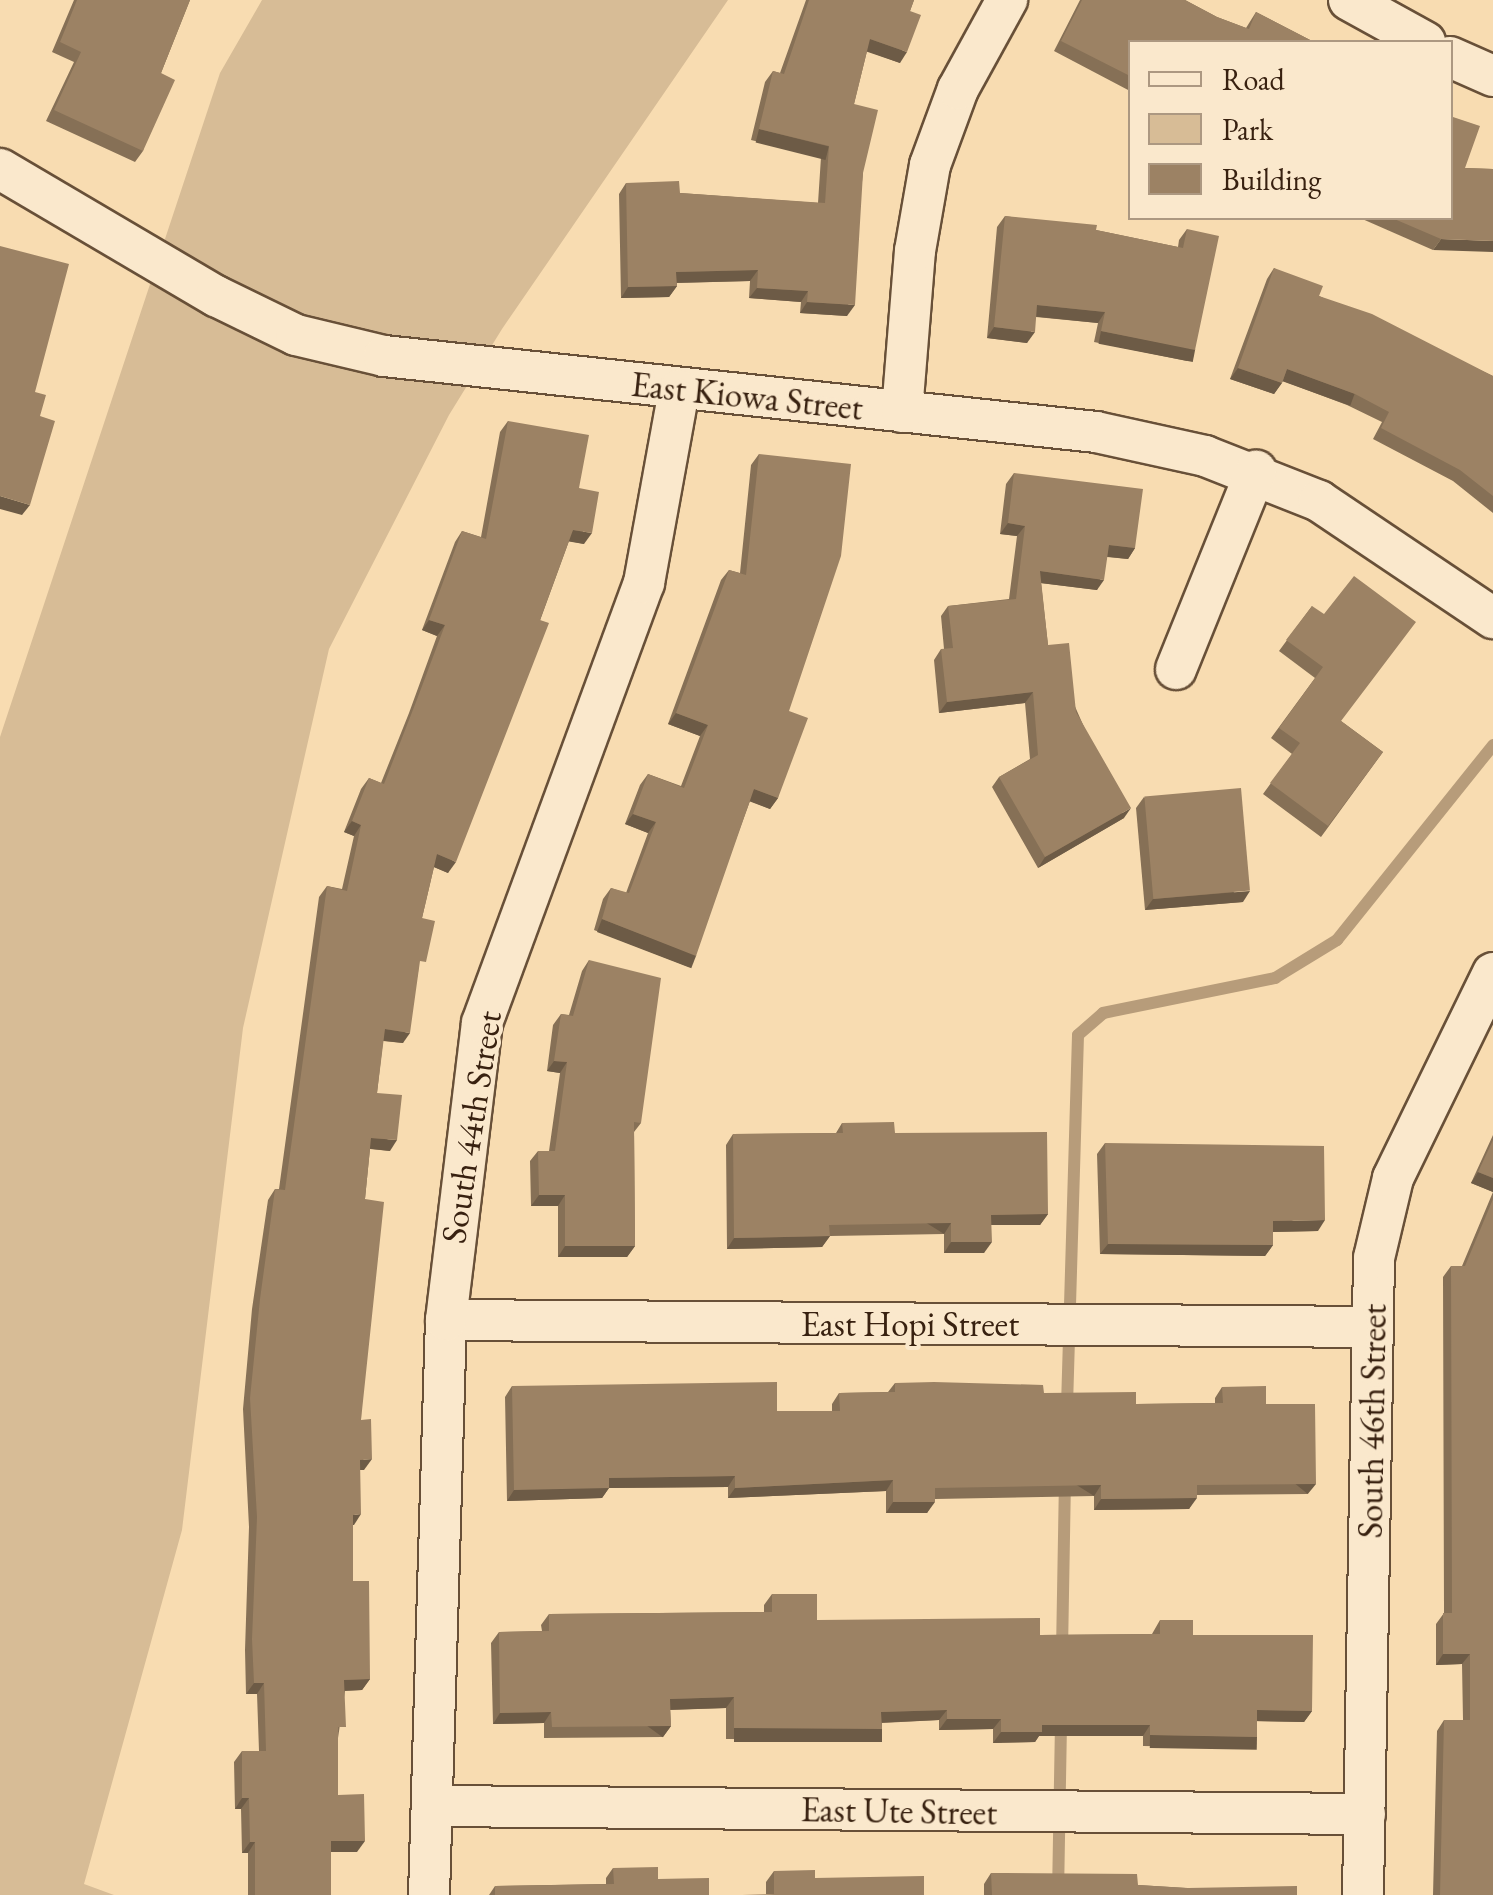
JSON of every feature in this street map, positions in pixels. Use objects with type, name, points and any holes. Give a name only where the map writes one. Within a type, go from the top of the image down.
[{"type":"street","points":[[902,412],[915,252],[930,165],[958,89],[1007,0]]},
{"type":"street","points":[[1350,0],[1421,40]]},
{"type":"street","points":[[1453,58],[1493,76]]},
{"type":"street","name":"East Kiowa Street","points":[[0,169],[216,296],[296,335],[384,356],[1096,432],[1256,471],[1319,501],[1493,618]]},
{"type":"street","name":"South 44th Street","points":[[428,1895],[446,1320],[482,1023],[644,583],[679,390]]},
{"type":"street","points":[[1176,670],[1256,471]]},
{"type":"street","name":"South 46th Street","points":[[1363,1895],[1374,1258],[1393,1178],[1493,973]]},
{"type":"street","name":"East Hopi Street","points":[[446,1320],[1373,1327]]},
{"type":"street","name":"East Ute Street","points":[[432,1806],[1365,1814]]},
{"type":"green space","points":[[262,0],[728,0],[502,329],[449,415],[329,649],[243,1028],[182,1530],[84,1884],[114,1895],[0,1895],[0,737],[220,73]]},
{"type":"building","points":[[77,0],[190,0],[161,73],[175,80],[143,151],[54,110],[81,52],[60,42]]},
{"type":"building","points":[[809,0],[914,0],[910,11],[921,15],[907,52],[870,39],[854,104],[878,110],[863,173],[855,305],[807,302],[808,291],[757,288],[758,270],[676,272],[677,286],[628,287],[626,183],[679,181],[680,193],[825,203],[829,146],[759,129],[773,71],[784,74]]},
{"type":"building","points":[[1082,0],[1185,0],[1249,29],[1256,12],[1310,40],[1128,40],[1128,75],[1061,41]]},
{"type":"building","points":[[1453,117],[1480,126],[1465,168],[1493,169],[1493,241],[1441,239],[1397,220],[1453,220]]},
{"type":"building","points":[[1005,216],[1097,225],[1096,230],[1183,248],[1187,229],[1219,236],[1195,350],[1101,331],[1105,312],[1037,305],[1035,332],[994,327]]},
{"type":"building","points":[[0,246],[69,264],[35,392],[46,395],[40,416],[55,421],[30,505],[0,496]]},
{"type":"building","points":[[1274,268],[1323,286],[1319,296],[1372,314],[1493,376],[1493,496],[1460,470],[1381,428],[1389,412],[1355,394],[1287,369],[1282,383],[1238,368]]},
{"type":"building","points":[[508,421],[589,435],[579,488],[599,492],[592,533],[573,530],[540,620],[549,623],[456,862],[437,854],[422,918],[435,921],[426,962],[420,961],[410,1033],[385,1029],[377,1093],[402,1095],[397,1140],[371,1138],[365,1199],[384,1202],[361,1420],[371,1419],[372,1459],[360,1460],[361,1514],[353,1515],[353,1581],[369,1581],[370,1679],[344,1680],[346,1727],[338,1727],[338,1795],[364,1794],[365,1841],[331,1841],[331,1895],[255,1895],[255,1842],[250,1842],[249,1798],[242,1798],[242,1751],[266,1751],[264,1683],[254,1683],[252,1639],[257,1517],[250,1398],[275,1189],[285,1190],[327,886],[347,891],[361,825],[352,821],[369,778],[384,784],[416,702],[445,625],[429,620],[462,531],[486,539]]},
{"type":"building","points":[[759,454],[851,464],[841,556],[789,711],[808,718],[778,798],[754,789],[696,956],[602,919],[611,888],[629,893],[656,822],[633,814],[648,774],[684,788],[708,725],[676,713],[729,570],[746,575]]},
{"type":"building","points":[[1014,473],[1143,489],[1135,548],[1109,545],[1104,580],[1040,571],[1048,645],[1069,643],[1076,712],[1131,808],[1045,857],[999,777],[1038,755],[1033,692],[947,702],[941,649],[953,648],[948,606],[1016,599],[1025,526],[1008,523]]},
{"type":"building","points":[[1354,576],[1416,622],[1341,721],[1383,752],[1328,826],[1270,783],[1300,743],[1279,728],[1323,667],[1286,640],[1312,606],[1324,614]]},
{"type":"building","points":[[1241,788],[1250,891],[1153,899],[1144,796]]},
{"type":"building","points":[[589,960],[661,978],[641,1123],[634,1122],[635,1246],[565,1246],[565,1195],[539,1195],[538,1151],[555,1151],[567,1062],[554,1061],[561,1014],[573,1016]]},
{"type":"building","points":[[894,1122],[895,1133],[1047,1132],[1048,1214],[991,1215],[992,1242],[951,1242],[951,1223],[829,1225],[830,1236],[734,1238],[733,1134],[843,1133],[842,1123]]},
{"type":"building","points":[[1493,1140],[1493,1178],[1478,1172]]},
{"type":"building","points":[[1105,1143],[1324,1146],[1325,1220],[1273,1221],[1273,1245],[1108,1244]]},
{"type":"building","points":[[1493,1199],[1493,1895],[1440,1895],[1444,1720],[1470,1720],[1470,1654],[1443,1654],[1443,1613],[1452,1613],[1451,1266],[1465,1266]]},
{"type":"building","points":[[777,1382],[777,1411],[840,1411],[839,1393],[895,1392],[895,1383],[1043,1385],[1044,1393],[1136,1392],[1136,1404],[1223,1403],[1222,1387],[1266,1386],[1266,1404],[1315,1404],[1316,1484],[1197,1485],[1197,1498],[1101,1499],[1101,1485],[935,1488],[935,1502],[893,1502],[893,1480],[735,1488],[735,1476],[609,1478],[609,1488],[514,1490],[512,1386]]},
{"type":"building","points":[[772,1594],[817,1594],[817,1620],[1040,1618],[1040,1635],[1160,1634],[1160,1620],[1193,1620],[1193,1635],[1313,1635],[1312,1711],[1257,1710],[1257,1737],[1150,1735],[1150,1725],[1042,1725],[1042,1732],[1001,1732],[1001,1719],[947,1719],[947,1710],[881,1712],[882,1729],[734,1728],[734,1697],[670,1699],[671,1726],[552,1727],[551,1712],[500,1713],[499,1632],[549,1631],[549,1614],[772,1612]]},
{"type":"building","points":[[658,1867],[658,1879],[709,1878],[709,1895],[495,1895],[495,1886],[614,1884],[613,1868]]},
{"type":"building","points":[[815,1870],[815,1878],[924,1876],[924,1895],[742,1895],[774,1894],[774,1871]]},
{"type":"building","points":[[991,1873],[1137,1874],[1138,1885],[1297,1886],[1297,1895],[992,1895]]},
{"type":"waterway","points":[[1067,1406],[1078,1035],[1103,1013],[1275,978],[1337,940],[1493,745]]},
{"type":"waterway","points":[[1062,1651],[1065,1481]]},
{"type":"waterway","points":[[1058,1895],[1061,1721]]}]
